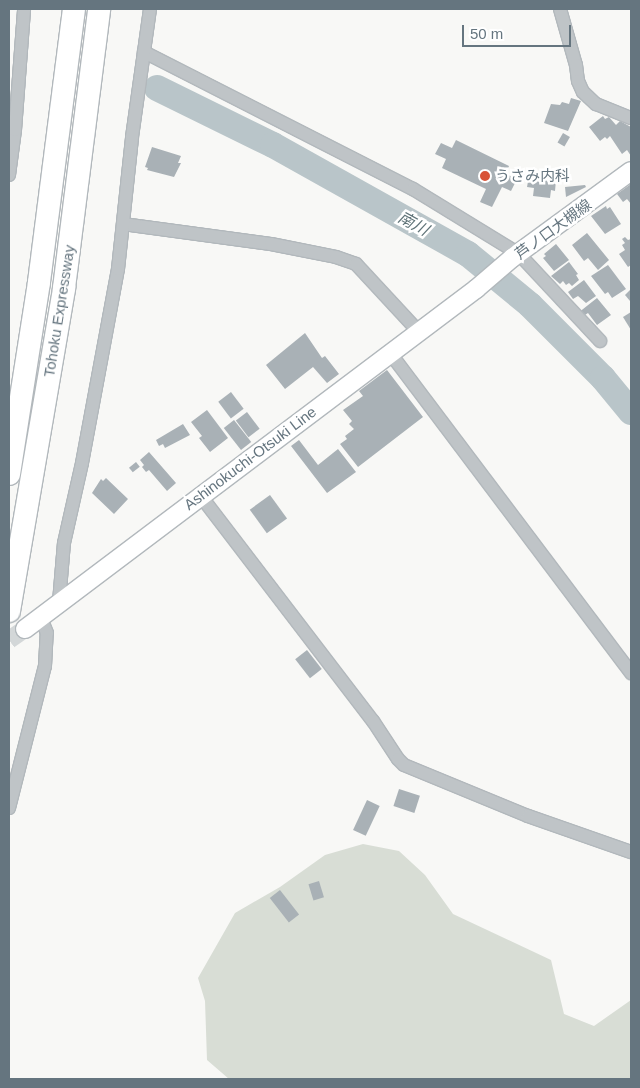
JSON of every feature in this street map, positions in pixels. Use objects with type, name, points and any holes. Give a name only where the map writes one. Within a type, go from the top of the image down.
[{"type":"highway","name":"Tohoku Expressway","points":[[9,474],[40,282],[74,9]]},
{"type":"highway","name":"Tohoku Expressway","points":[[9,611],[64,288],[99,9]]},
{"type":"main road","name":"芦ノ口大槻線","points":[[476,288],[631,171]]},
{"type":"main road","name":"Ashinokuchi-Otsuki Line","points":[[25,629],[58,602],[476,288]]},
{"type":"street","points":[[9,175],[16,120],[24,9]]},
{"type":"street","points":[[58,602],[64,543],[82,463],[116,278],[150,9]]},
{"type":"street","points":[[560,9],[578,81],[583,92],[596,104],[631,118]]},
{"type":"street","points":[[144,52],[413,189],[516,256],[600,341]]},
{"type":"street","points":[[123,224],[271,244],[336,257],[356,264],[418,331]]},
{"type":"street","points":[[390,353],[631,672]]},
{"type":"street","points":[[200,495],[373,721],[404,765],[528,816],[631,852]]},
{"type":"street","points":[[9,808],[45,666],[47,633],[40,616]]},
{"type":"shaded area","points":[[363,844],[399,851],[425,875],[453,914],[551,960],[564,1014],[594,1026],[631,1000],[631,1079],[229,1079],[207,1060],[205,1001],[198,978],[235,913],[280,887],[325,855]]},
{"type":"building","points":[[571,98],[581,101],[568,131],[544,123],[551,104],[560,105],[562,102],[569,104]]},
{"type":"building","points":[[603,116],[605,119],[609,117],[616,125],[620,121],[631,127],[631,156],[627,150],[622,154],[610,136],[600,141],[589,127]]},
{"type":"building","points":[[563,133],[570,137],[564,147],[558,143]]},
{"type":"building","name":"うさみ内科","points":[[456,140],[509,166],[506,174],[517,179],[511,191],[502,187],[492,207],[480,202],[486,189],[442,168],[446,159],[435,154],[441,143],[452,148]]},
{"type":"building","points":[[152,147],[181,156],[178,163],[181,163],[174,177],[147,170],[148,168],[145,167]]},
{"type":"building","points":[[529,176],[556,180],[555,191],[551,190],[550,198],[533,196],[534,188],[527,187]]},
{"type":"building","points":[[631,184],[631,204],[627,199],[623,202],[617,194]]},
{"type":"building","points":[[585,185],[586,187],[566,197],[565,187]]},
{"type":"building","points":[[606,206],[607,209],[610,207],[621,224],[605,234],[591,216]]},
{"type":"building","points":[[587,233],[609,260],[598,270],[588,258],[584,261],[572,245]]},
{"type":"building","points":[[625,237],[628,240],[631,239],[631,265],[628,267],[619,254],[625,250],[622,245],[625,243],[622,239]]},
{"type":"building","points":[[556,244],[569,260],[554,271],[543,258],[546,256],[544,254]]},
{"type":"building","points":[[569,262],[578,274],[576,275],[579,280],[572,286],[569,283],[566,285],[563,281],[560,284],[551,276]]},
{"type":"building","points":[[608,265],[626,289],[612,298],[608,292],[605,294],[591,276]]},
{"type":"building","points":[[584,280],[596,296],[586,303],[578,296],[573,299],[568,292]]},
{"type":"building","points":[[631,289],[631,300],[630,301],[625,295]]},
{"type":"building","points":[[597,298],[611,315],[597,325],[588,313],[582,317],[578,313]]},
{"type":"building","points":[[631,312],[631,330],[623,317]]},
{"type":"building","points":[[305,333],[322,358],[325,356],[339,374],[327,383],[313,367],[285,389],[266,365]]},
{"type":"building","points":[[387,370],[423,417],[358,467],[340,444],[347,439],[345,436],[354,429],[349,424],[352,421],[343,410],[363,396],[359,391]]},
{"type":"building","points":[[231,392],[244,409],[231,418],[218,402]]},
{"type":"building","points":[[207,410],[228,438],[210,452],[199,438],[202,436],[191,422]]},
{"type":"building","points":[[247,412],[260,429],[248,437],[236,420]]},
{"type":"building","points":[[234,420],[251,442],[241,450],[224,428]]},
{"type":"building","points":[[183,424],[190,435],[165,448],[163,444],[159,446],[156,440]]},
{"type":"building","points":[[299,440],[318,465],[338,449],[356,472],[327,493],[291,446]]},
{"type":"building","points":[[149,452],[176,483],[167,491],[149,470],[146,472],[142,467],[144,465],[140,460]]},
{"type":"building","points":[[136,462],[140,467],[133,472],[129,468]]},
{"type":"building","points":[[106,478],[128,499],[114,514],[92,493],[101,479],[103,481]]},
{"type":"building","points":[[270,495],[287,518],[267,533],[250,510]]},
{"type":"building","points":[[307,650],[322,669],[310,678],[295,659]]},
{"type":"building","points":[[399,789],[420,796],[414,813],[393,806]]},
{"type":"building","points":[[367,800],[380,806],[366,836],[353,830]]},
{"type":"building","points":[[319,881],[324,897],[313,900],[308,884]]},
{"type":"building","points":[[280,890],[299,914],[289,922],[270,898]]},
{"type":"waterway","name":"南川","points":[[157,88],[273,145],[468,254],[530,305],[603,378],[631,412]]},
{"type":"tunnel","points":[[9,640],[25,629]]},
{"type":"place","name":"うさみ内科","points":[[485,176]]}]
